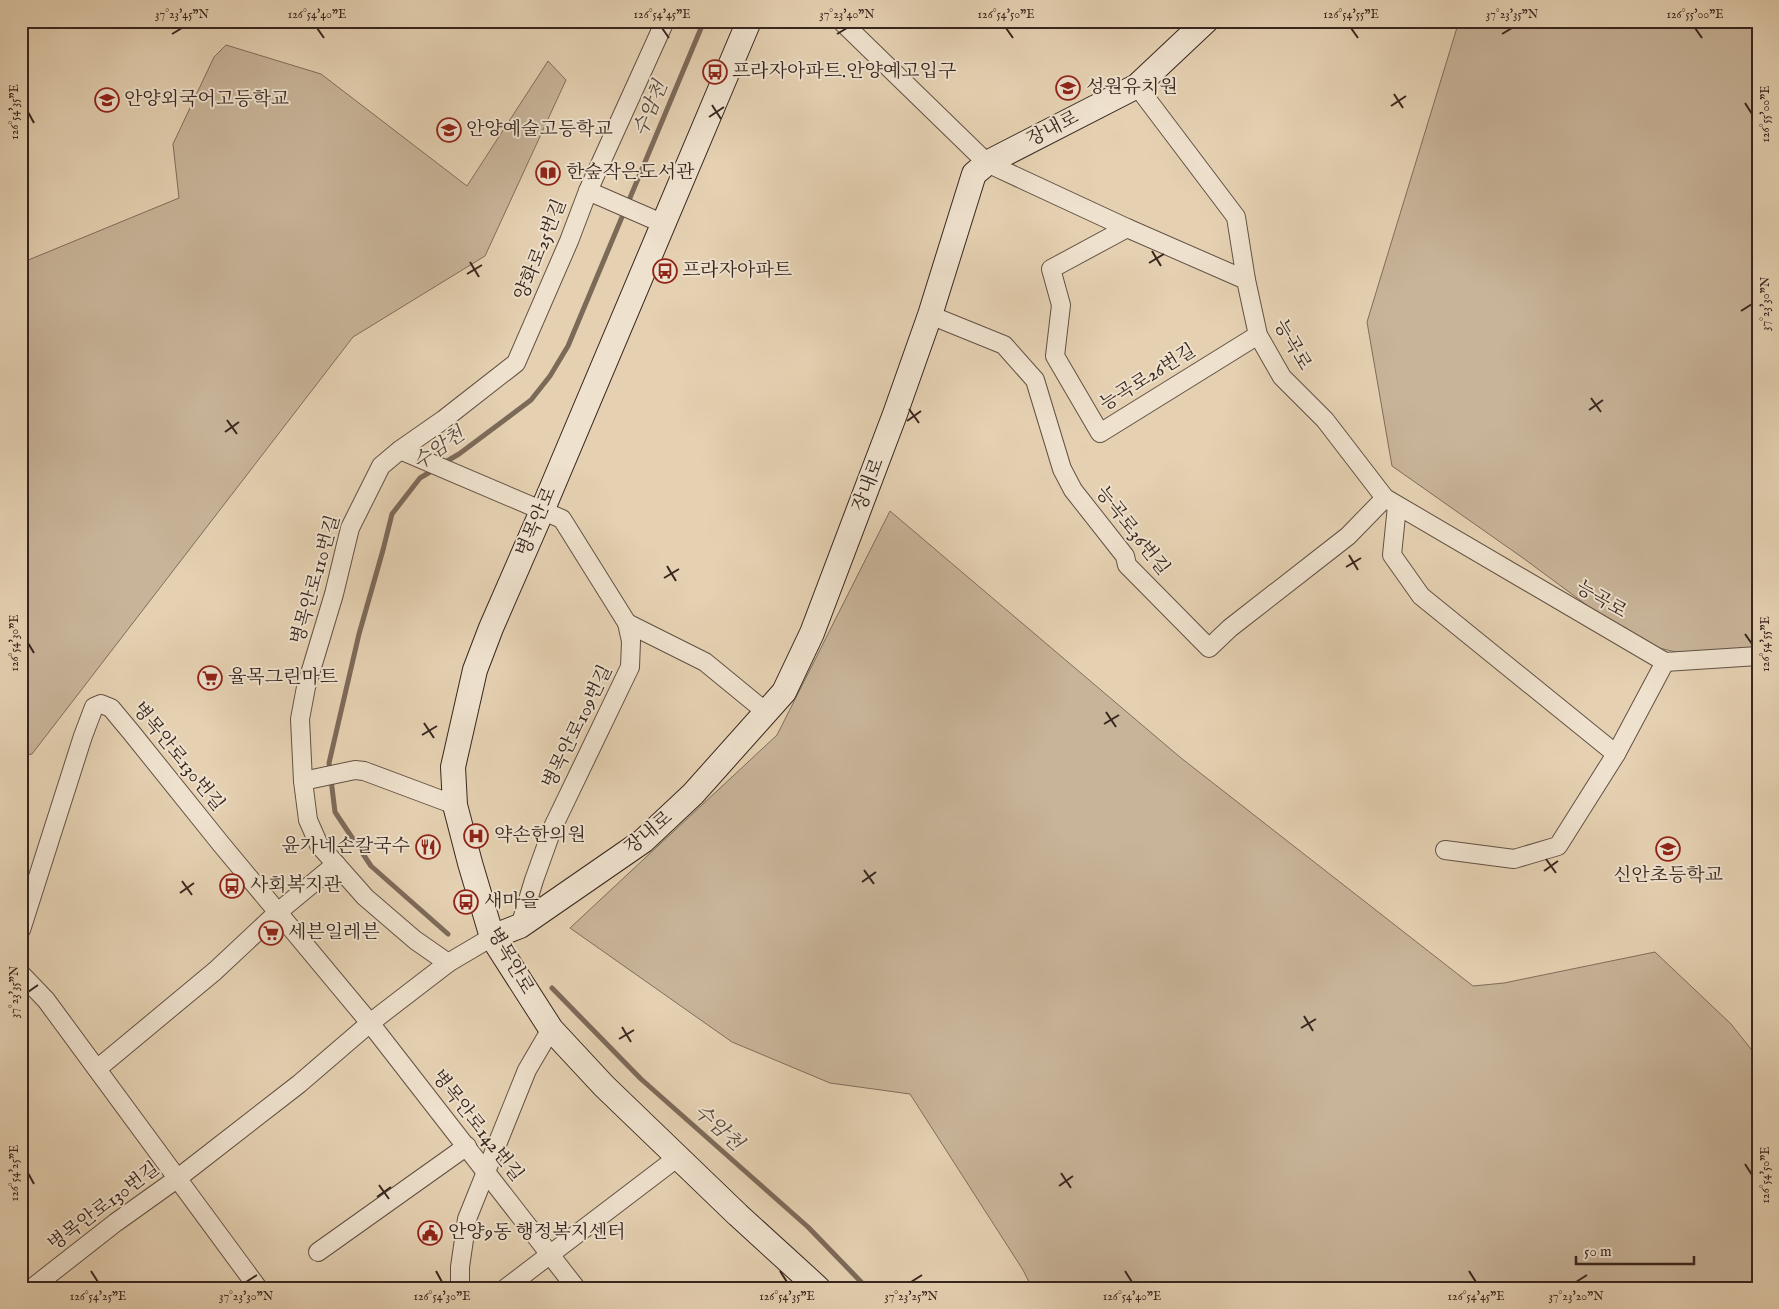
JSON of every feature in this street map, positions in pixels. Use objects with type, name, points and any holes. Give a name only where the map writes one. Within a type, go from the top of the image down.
[{"type":"street","name":"양화로25번길","points":[[400,450],[443,420],[516,363],[569,241],[595,194],[665,21]]},
{"type":"street","name":"병목안로","points":[[749,21],[654,220],[542,511],[491,628],[475,670],[453,767],[455,805],[492,937],[550,1029],[604,1086],[738,1215],[818,1288]]},
{"type":"street","points":[[841,21],[986,163],[1246,280]]},
{"type":"street","name":"장내로","points":[[492,937],[520,926],[643,841],[693,794],[784,692],[812,633],[896,414],[930,315],[974,174],[986,163],[1136,86],[1206,21]]},
{"type":"street","name":"능곡로","points":[[1136,86],[1236,217],[1246,280],[1258,335],[1282,377],[1325,420],[1391,502],[1665,662]]},
{"type":"street","points":[[595,194],[654,220]]},
{"type":"street","points":[[1035,380],[1055,356],[1061,305],[1050,269],[1127,228]]},
{"type":"street","name":"능곡로36번길","points":[[930,315],[1004,345],[1035,380],[1062,469],[1072,490],[1125,556],[1127,565],[1208,648],[1230,628],[1391,502]]},
{"type":"street","name":"능곡로26번길","points":[[1055,356],[1100,433],[1258,335]]},
{"type":"street","points":[[400,450],[542,511]]},
{"type":"street","name":"병목안로110번길","points":[[400,450],[381,466],[350,528],[334,594],[306,687],[300,719],[308,780],[308,820],[319,845],[365,897],[415,940],[448,963]]},
{"type":"street","points":[[1391,502],[1392,555],[1421,596],[1616,754]]},
{"type":"street","name":"병목안로109번길","points":[[520,926],[553,827],[630,668],[631,641],[627,623],[562,519],[542,511]]},
{"type":"street","points":[[627,623],[705,662],[766,712]]},
{"type":"street","points":[[1445,850],[1514,859],[1558,846],[1616,754],[1665,662],[1758,656]]},
{"type":"street","name":"병목안로130번길","points":[[21,930],[83,736],[94,706],[101,704],[111,708],[370,1023]]},
{"type":"street","points":[[308,780],[355,770],[364,771],[455,805]]},
{"type":"street","points":[[97,1069],[208,976],[278,912],[336,864]]},
{"type":"street","name":"병목안로130번길","points":[[32,1288],[299,1084],[370,1023],[448,963],[492,937]]},
{"type":"street","name":"병목안로130번길","points":[[21,974],[46,1000],[258,1288]]},
{"type":"street","name":"병목안로142번길","points":[[370,1023],[576,1288]]},
{"type":"street","points":[[460,1288],[460,1268],[466,1219],[527,1070],[550,1029]]},
{"type":"street","points":[[318,1252],[467,1146]]},
{"type":"street","points":[[506,1288],[678,1157]]},
{"type":"shaded area","points":[[1459,21],[1758,21],[1758,656],[1718,662],[1638,643],[1523,558],[1392,466],[1367,322]]},
{"type":"shaded area","points":[[226,45],[321,74],[467,186],[548,61],[566,80],[485,256],[353,337],[32,754],[21,756],[21,263],[179,198],[173,144],[214,57]]},
{"type":"shaded area","points":[[890,511],[1181,758],[1473,986],[1504,983],[1655,952],[1731,1024],[1758,1058],[1758,1288],[1032,1288],[1023,1270],[910,1094],[830,1083],[732,1042],[570,928],[777,735]]},
{"type":"waterway","name":"수암천","points":[[442,464],[459,454],[531,400],[550,376],[568,346],[704,21]]},
{"type":"waterway","name":"수암천","points":[[435,469],[420,478],[392,514],[359,634],[329,763],[335,812],[371,866],[448,934]]},
{"type":"waterway","name":"수암천","points":[[552,988],[641,1079],[808,1227],[867,1288]]},
{"type":"place","name":"프라자아파트.안양예고입구","points":[[715,72]]},
{"type":"place","name":"성원유치원","points":[[1068,88]]},
{"type":"place","name":"안양외국어고등학교","points":[[107,100]]},
{"type":"place","name":"안양예술고등학교","points":[[449,130]]},
{"type":"place","name":"한숲작은도서관","points":[[548,173]]},
{"type":"place","name":"프라자아파트","points":[[665,271]]},
{"type":"place","name":"율목그린마트","points":[[210,678]]},
{"type":"place","name":"약손한의원","points":[[476,836]]},
{"type":"place","name":"윤가네손칼국수","points":[[428,847]]},
{"type":"place","name":"신안초등학교","points":[[1668,849]]},
{"type":"place","name":"사회복지관","points":[[232,886]]},
{"type":"place","name":"새마을","points":[[466,902]]},
{"type":"place","name":"세븐일레븐","points":[[271,933]]},
{"type":"place","name":"안양9동 행정복지센터","points":[[430,1233]]}]
